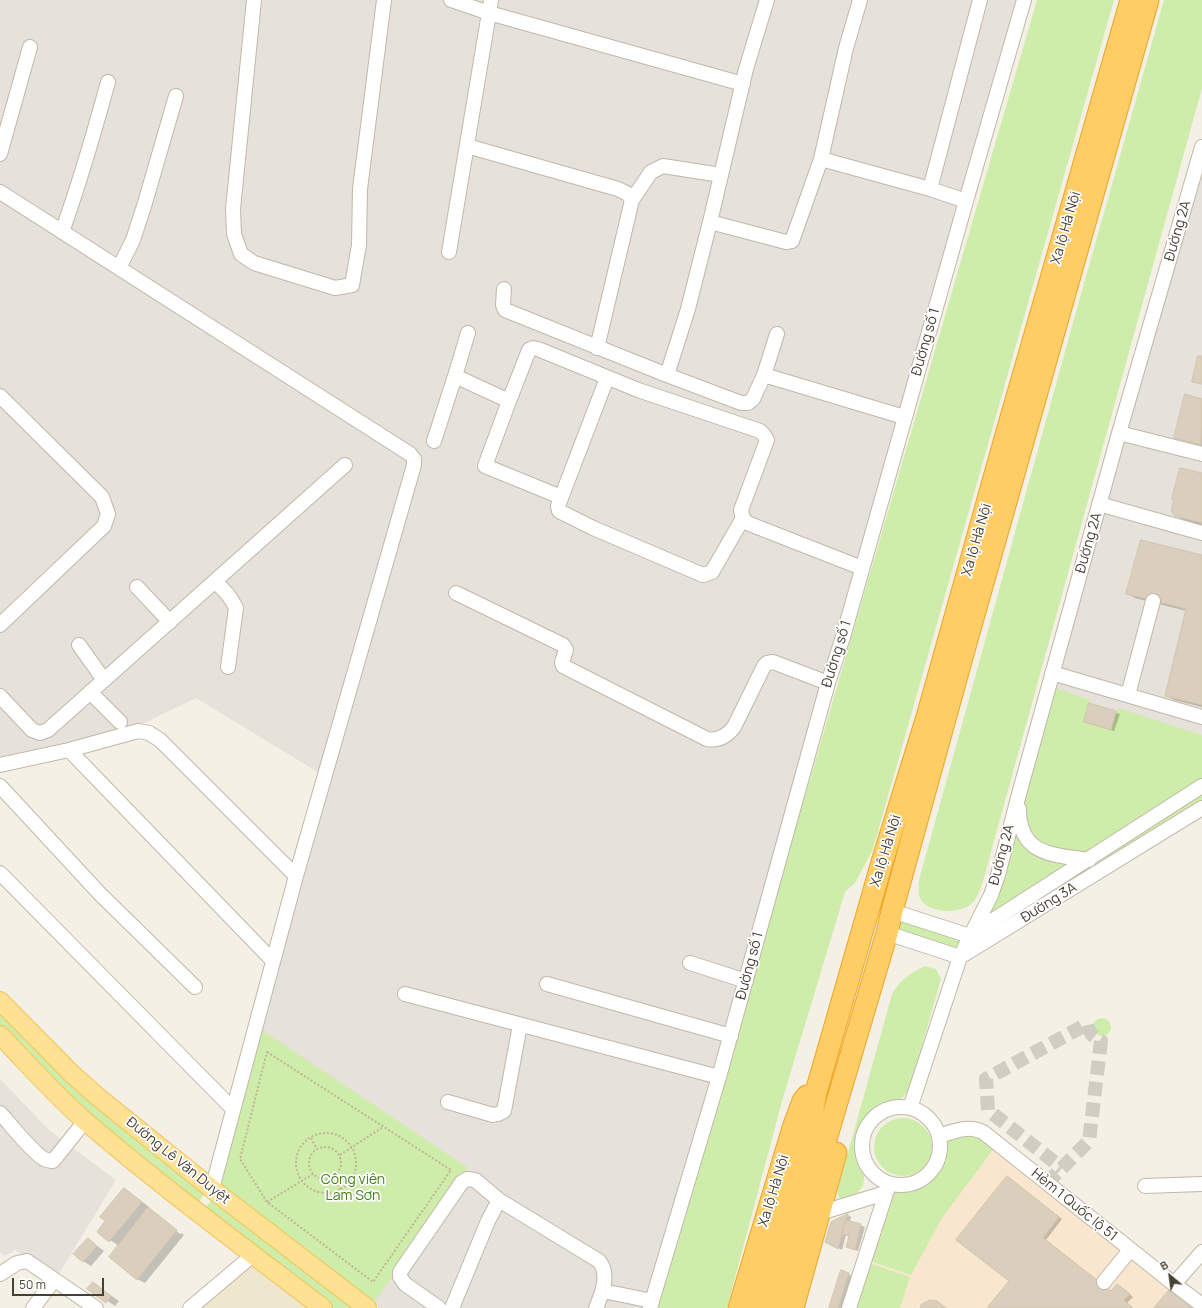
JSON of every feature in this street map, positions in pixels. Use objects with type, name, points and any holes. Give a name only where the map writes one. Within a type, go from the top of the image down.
[{"type":"highway","name":"Xa lộ Hà Nội","points":[[816,1141],[820,1079],[883,859],[927,717],[1006,435],[1132,0]]},
{"type":"highway","name":"Xa lộ Hà Nội","points":[[887,933],[966,643],[1148,0]]},
{"type":"highway","points":[[758,1308],[816,1141],[843,1082],[887,933]]},
{"type":"highway","name":"Xa lộ Hà Nội","points":[[739,1308],[793,1128],[803,1101],[820,1079]]},
{"type":"highway","points":[[793,1308],[837,1150],[843,1082]]},
{"type":"highway","points":[[774,1308],[796,1235],[816,1141]]},
{"type":"main road","name":"Đường Lê Văn Duyệt","points":[[0,1001],[72,1074],[212,1189],[367,1308]]},
{"type":"main road","name":"Đường Lê Văn Duyệt","points":[[0,1035],[55,1093],[85,1121],[198,1213],[323,1308]]},
{"type":"main road","points":[[198,1213],[212,1189]]},
{"type":"street","points":[[254,0],[233,209],[234,234],[241,254],[254,263],[336,288],[352,285],[359,245],[360,189],[384,0]]},
{"type":"street","points":[[451,0],[490,7],[743,84]]},
{"type":"street","points":[[667,375],[688,309],[710,222],[728,141],[767,0]]},
{"type":"street","points":[[710,222],[786,242],[792,241],[821,159],[846,48],[860,0]]},
{"type":"street","points":[[930,189],[980,0]]},
{"type":"street","name":"Đường số 1","points":[[651,1304],[719,1078],[828,683],[843,637],[1024,0]]},
{"type":"street","points":[[449,252],[490,7]]},
{"type":"street","points":[[0,154],[30,47]]},
{"type":"street","points":[[62,232],[91,146],[108,82]]},
{"type":"street","points":[[119,268],[133,240],[176,96]]},
{"type":"street","points":[[467,146],[618,189],[628,194],[632,200]]},
{"type":"street","name":"Đường 2A","points":[[960,957],[991,895],[998,875],[1052,673],[1119,433],[1202,147]]},
{"type":"street","points":[[821,159],[930,189],[966,201]]},
{"type":"street","points":[[597,348],[632,200],[651,172],[663,166],[721,175]]},
{"type":"street","points":[[0,192],[404,450],[414,459],[296,876],[212,1189]]},
{"type":"street","points":[[504,289],[503,306],[505,310],[597,348],[741,403],[748,403],[753,399],[764,375],[777,334]]},
{"type":"street","points":[[434,441],[468,333]]},
{"type":"street","points":[[561,497],[485,466],[508,401],[529,350],[533,348],[638,390],[760,432],[764,435],[766,440],[741,510],[743,518],[748,522],[862,568]]},
{"type":"street","points":[[764,375],[904,418]]},
{"type":"street","points":[[455,376],[508,401]]},
{"type":"street","points":[[607,378],[561,497],[558,506],[559,511],[594,528],[703,575],[712,572],[743,518]]},
{"type":"street","points":[[0,396],[102,497],[108,514],[104,526],[0,625]]},
{"type":"street","points":[[1119,433],[1202,454]]},
{"type":"street","points":[[0,696],[32,730],[40,733],[48,730],[345,465]]},
{"type":"street","points":[[1100,504],[1202,533]]},
{"type":"street","points":[[215,582],[226,590],[236,608],[228,667]]},
{"type":"street","points":[[137,587],[170,622]]},
{"type":"street","points":[[456,593],[563,645],[566,650],[562,662],[563,666],[707,738],[722,738],[731,732],[764,666],[767,663],[773,662],[828,683]]},
{"type":"street","points":[[1128,695],[1153,601]]},
{"type":"street","points":[[79,645],[104,680]]},
{"type":"street","points":[[1052,673],[1202,718]]},
{"type":"street","points":[[90,692],[120,722]]},
{"type":"street","points":[[0,765],[69,750],[138,731],[149,733],[160,740],[296,876]]},
{"type":"street","points":[[69,750],[273,961]]},
{"type":"street","points":[[0,786],[100,894],[195,987]]},
{"type":"street","name":"Đường 3A","points":[[970,936],[1202,786]]},
{"type":"street","points":[[1019,794],[1020,827],[1023,835],[1029,841],[1040,849],[1056,856],[1089,860]]},
{"type":"street","name":"Đường 3A","points":[[960,957],[1202,808]]},
{"type":"street","points":[[0,873],[233,1108]]},
{"type":"street","points":[[892,911],[970,936]]},
{"type":"street","points":[[887,933],[960,957],[910,1108]]},
{"type":"street","points":[[690,963],[746,981]]},
{"type":"street","points":[[547,984],[731,1036]]},
{"type":"street","points":[[405,994],[719,1078]]},
{"type":"street","points":[[448,1102],[493,1115],[504,1111],[520,1025]]},
{"type":"street","points":[[820,1213],[887,1189],[912,1184],[923,1178],[932,1170],[938,1160],[940,1148],[939,1136],[935,1126],[920,1111],[910,1108],[897,1107],[884,1110],[873,1118],[865,1129],[861,1142],[862,1155],[867,1168],[887,1189]]},
{"type":"street","points":[[0,1113],[36,1152],[44,1159],[50,1161],[53,1161],[85,1121]]},
{"type":"street","name":"Hẻm 1 Quốc lộ 51","points":[[939,1136],[966,1128],[975,1128],[983,1132],[1130,1250],[1202,1305]]},
{"type":"street","points":[[439,1308],[404,1284],[400,1277],[400,1272],[462,1182],[467,1179],[475,1180],[499,1200],[599,1261],[603,1266],[604,1271],[603,1291],[596,1308]]},
{"type":"street","points":[[1145,1186],[1202,1184]]},
{"type":"street","points":[[849,1308],[863,1259],[887,1189]]},
{"type":"street","points":[[452,1308],[488,1221],[499,1200]]},
{"type":"street","points":[[1104,1282],[1130,1250]]},
{"type":"street","points":[[1174,1284],[1202,1252]]},
{"type":"street","points":[[190,1308],[253,1255]]},
{"type":"street","points":[[0,1274],[17,1263],[26,1262],[96,1308]]},
{"type":"street","points":[[33,1308],[54,1280]]},
{"type":"street","points":[[603,1291],[651,1304]]},
{"type":"path","points":[[267,1052],[450,1170],[373,1282],[267,1202],[240,1159],[267,1052]]},
{"type":"path","points":[[340,1155],[383,1127]]},
{"type":"path","points":[[323,1134],[337,1135],[345,1140],[351,1148],[355,1157],[355,1167],[352,1177],[346,1185],[340,1189],[328,1193],[318,1192],[308,1188],[301,1181],[296,1168],[297,1153],[302,1145],[311,1138],[323,1134]]},
{"type":"path","points":[[311,1138],[317,1149]]},
{"type":"path","points":[[326,1147],[332,1148],[340,1155],[342,1166],[340,1171],[334,1177],[327,1180],[322,1180],[312,1174],[309,1159],[317,1149],[326,1147]]},
{"type":"path","points":[[267,1202],[312,1174]]},
{"type":"path","points":[[334,1177],[340,1189]]},
{"type":"shaded area","points":[[0,0],[1020,0],[646,1308],[379,1308],[373,1304],[259,1028],[329,779],[196,698],[138,726],[0,761]]},
{"type":"shaded area","points":[[1202,172],[1202,816],[1114,871],[1098,846],[1023,805],[1127,432]]},
{"type":"shaded area","points":[[0,1079],[50,1131],[116,1180],[57,1277],[15,1250],[5,1256],[0,1252]]},
{"type":"shaded area","points":[[974,1133],[1199,1308],[854,1308],[891,1189],[901,1190],[914,1188],[928,1180],[936,1173],[942,1161],[945,1147],[944,1139]]},
{"type":"shaded area","points":[[251,1263],[311,1308],[198,1308]]},
{"type":"green space","points":[[1037,0],[1114,0],[873,849],[855,883],[845,892],[782,1101],[727,1308],[656,1308]]},
{"type":"green space","points":[[1164,0],[1202,0],[1202,88],[982,884],[977,896],[969,906],[954,911],[937,910],[929,907],[919,896],[919,880]]},
{"type":"green space","points":[[1055,688],[1090,700],[1084,722],[1111,730],[1118,708],[1202,735],[1202,778],[1084,855],[1057,852],[1031,838],[1023,805]]},
{"type":"green space","points":[[1202,795],[1202,800],[1107,859],[1105,857]]},
{"type":"green space","points":[[1017,829],[1073,862],[988,915],[998,897]]},
{"type":"green space","points":[[897,920],[963,941],[960,949],[895,928]]},
{"type":"green space","points":[[925,966],[936,969],[941,979],[912,1081],[905,1095],[897,1102],[882,1106],[870,1114],[860,1127],[857,1141],[858,1157],[864,1170],[863,1186],[855,1196],[842,1200],[838,1196],[838,1189],[892,994],[906,977]]},
{"type":"green space","points":[[0,1011],[205,1192],[198,1204],[90,1116],[60,1088],[0,1025]]},
{"type":"green space","points":[[1102,1018],[1106,1019],[1110,1023],[1110,1031],[1106,1035],[1102,1036],[1098,1035],[1094,1031],[1093,1027],[1094,1023],[1098,1019]]},
{"type":"green space","name":"Công viên Lam Sơn","points":[[259,1028],[468,1168],[373,1304],[217,1185]]},
{"type":"green space","points":[[897,1118],[909,1118],[924,1126],[932,1141],[932,1153],[924,1168],[909,1176],[897,1176],[882,1168],[874,1153],[874,1141],[882,1126]]},
{"type":"green space","points":[[974,1133],[995,1147],[942,1218],[911,1275],[870,1261],[891,1189],[910,1189],[927,1181],[933,1176],[941,1162],[944,1139]]},
{"type":"green space","points":[[212,1198],[356,1308],[334,1308],[205,1209]]},
{"type":"green space","points":[[869,1263],[910,1277],[900,1308],[854,1308]]},
{"type":"building","points":[[1198,356],[1202,356],[1202,384],[1192,382]]},
{"type":"building","points":[[1185,394],[1202,399],[1201,445],[1174,438]]},
{"type":"building","points":[[1180,468],[1202,473],[1202,523],[1175,516],[1171,511],[1174,500],[1172,499]]},
{"type":"building","points":[[1141,540],[1202,555],[1202,705],[1165,696],[1186,609],[1126,594]]},
{"type":"building","points":[[1089,703],[1116,711],[1111,730],[1084,722]]},
{"type":"building","points":[[1007,1176],[1059,1217],[1043,1238],[1111,1291],[1117,1284],[1130,1294],[1124,1300],[1133,1308],[987,1308],[1009,1281],[956,1240]]},
{"type":"building","points":[[124,1188],[142,1202],[109,1242],[97,1232],[105,1221],[100,1217]]},
{"type":"building","points":[[148,1207],[177,1230],[137,1280],[109,1257]]},
{"type":"building","points":[[848,1214],[838,1249],[825,1242],[831,1222]]},
{"type":"building","points":[[846,1220],[861,1224],[855,1250],[846,1247],[849,1236],[842,1234]]},
{"type":"building","points":[[88,1238],[97,1246],[83,1262],[73,1254]]},
{"type":"building","points":[[841,1270],[849,1273],[838,1308],[829,1308]]},
{"type":"building","points":[[93,1282],[111,1296],[106,1303],[87,1289]]},
{"type":"building","points":[[1171,1288],[1199,1308],[1154,1308]]},
{"type":"building","points":[[930,1300],[937,1301],[946,1308],[920,1308],[921,1305]]},
{"type":"tunnel","points":[[1047,1183],[1089,1141],[1101,1041],[1092,1034],[1087,1024],[986,1079],[988,1110],[1062,1168]]}]
